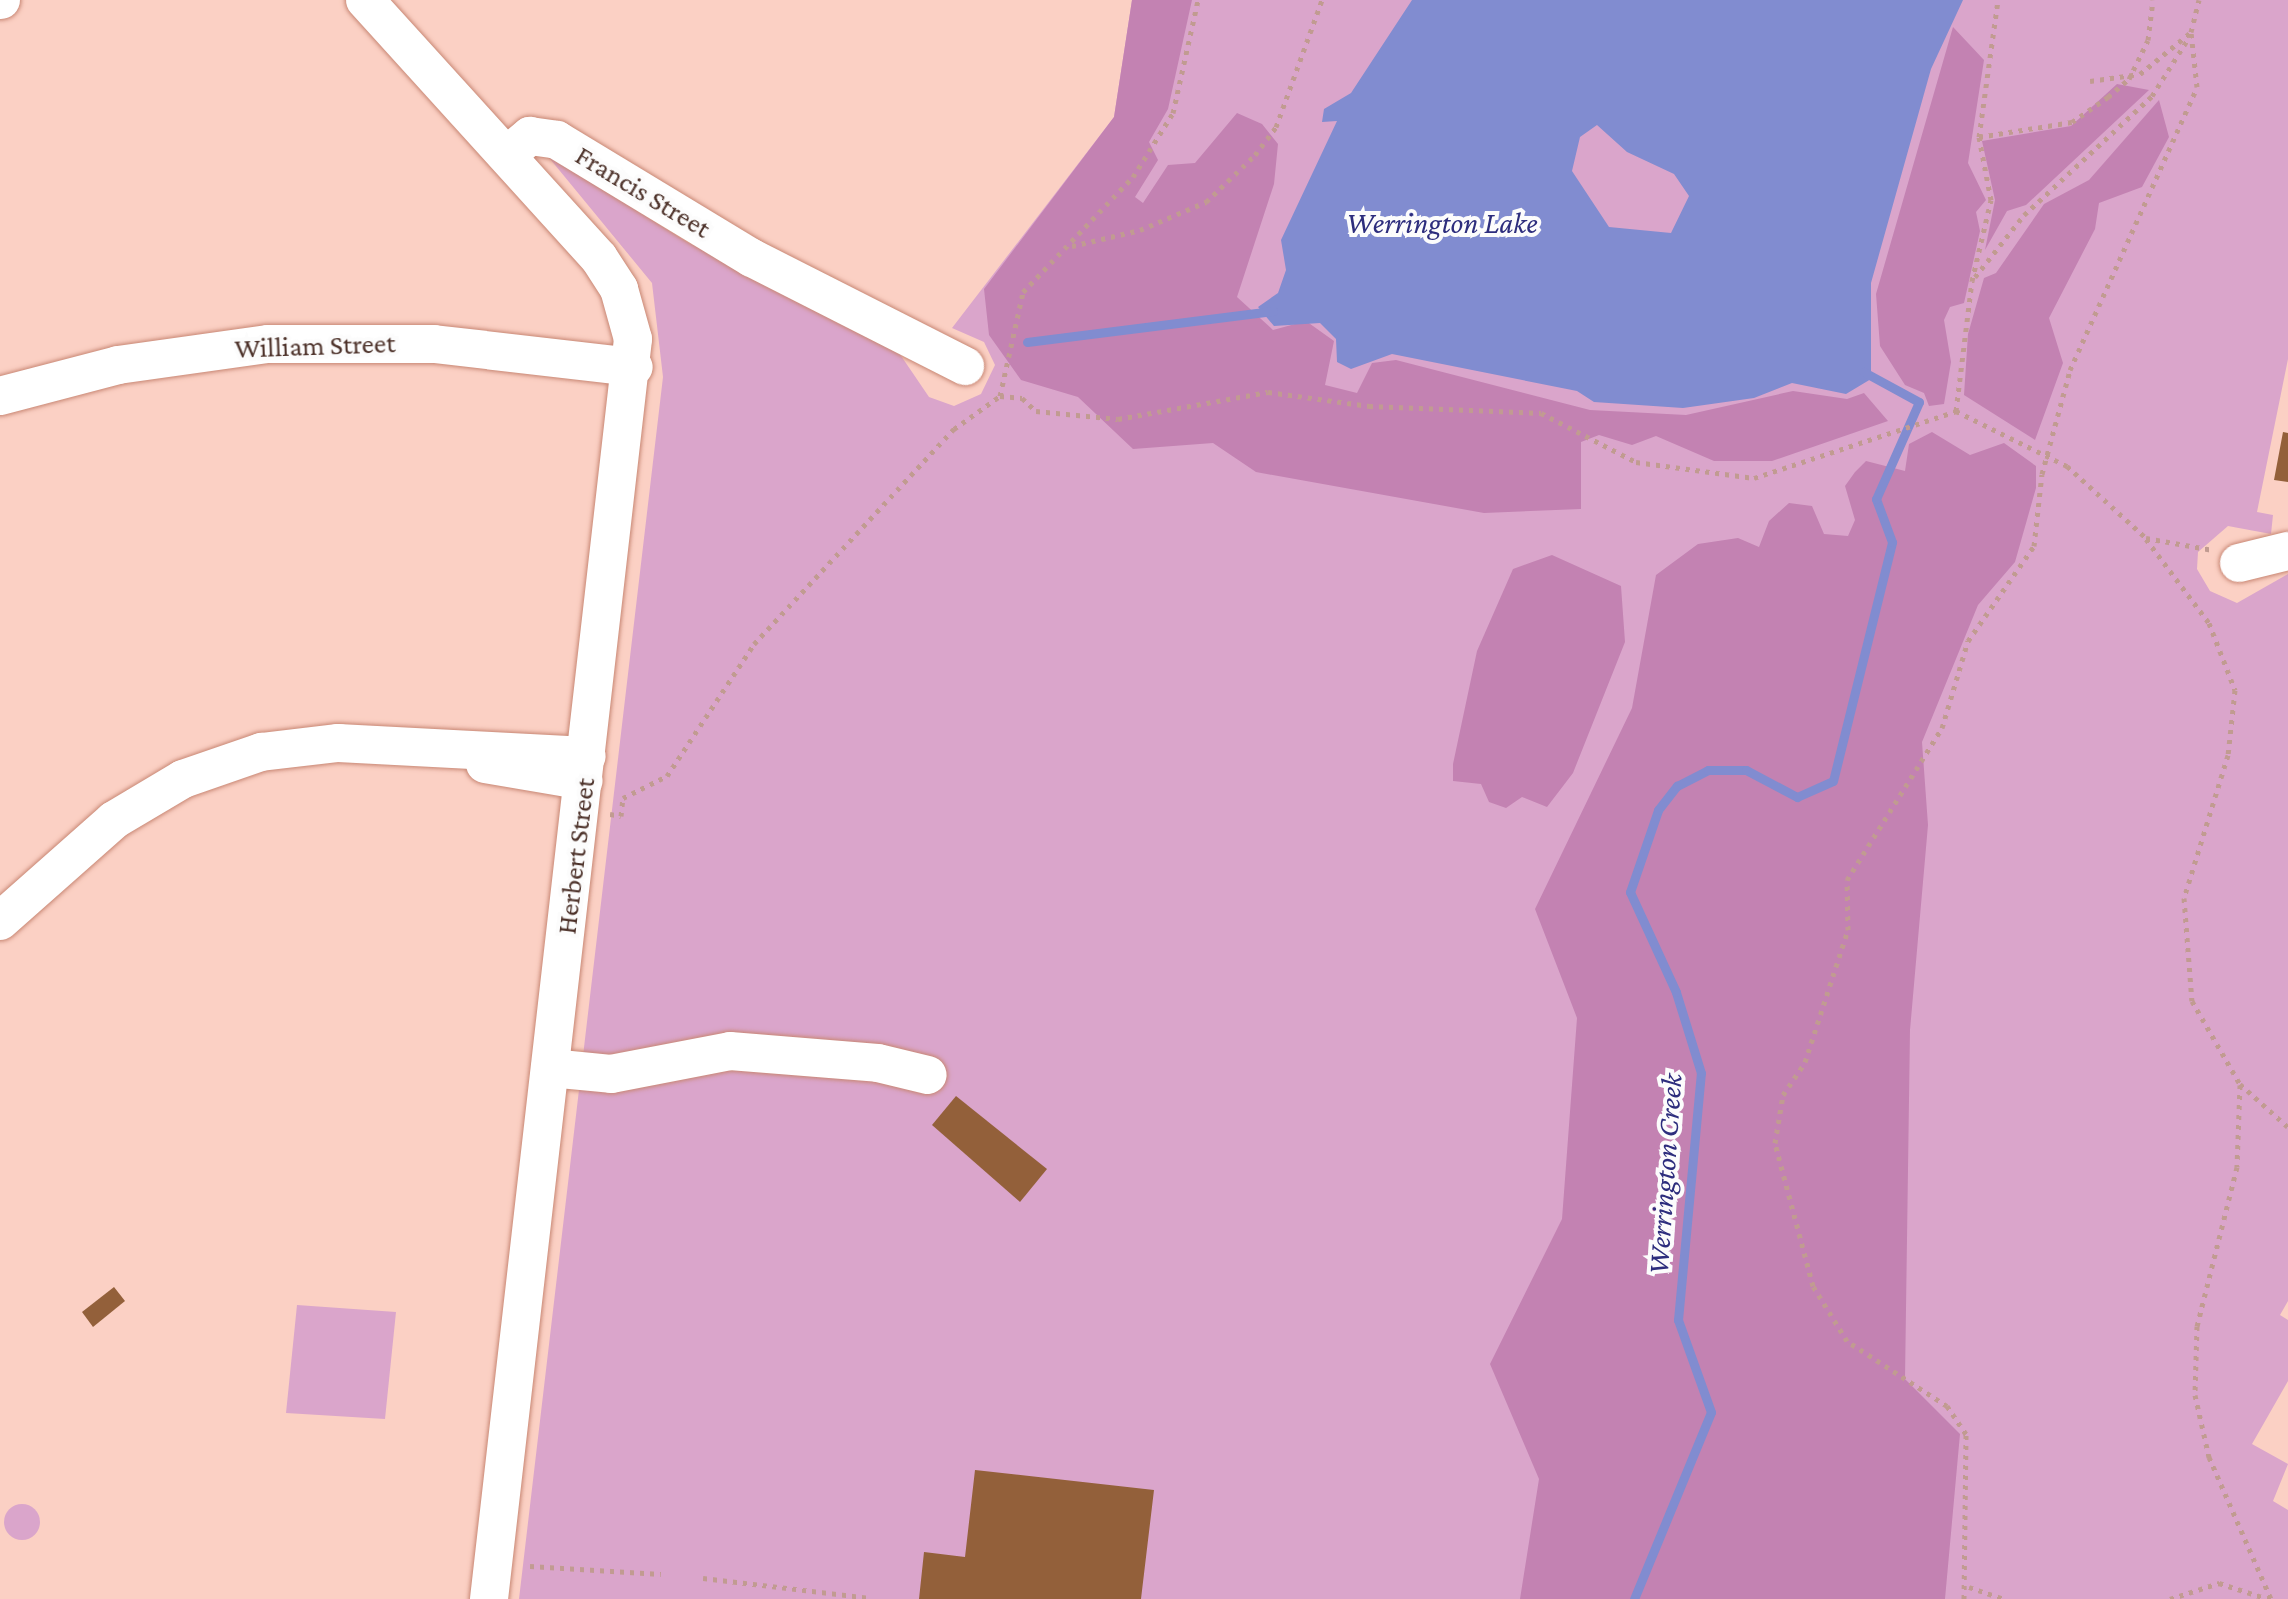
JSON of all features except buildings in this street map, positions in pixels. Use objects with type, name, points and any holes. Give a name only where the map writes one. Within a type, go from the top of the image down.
[{"type":"street","points":[[365,0],[507,155]]},
{"type":"street","name":"Francis Street","points":[[507,155],[530,136],[557,140],[752,258],[965,366]]},
{"type":"street","name":"Herbert Street","points":[[489,1599],[634,367],[629,317],[610,274],[507,155]]},
{"type":"street","name":"William Street","points":[[0,396],[118,365],[268,344],[434,344],[634,367]]},
{"type":"street","points":[[2239,563],[2288,551]]},
{"type":"street","points":[[0,921],[114,820],[197,773],[313,744],[432,750],[584,782]]},
{"type":"street","points":[[550,1068],[611,1074],[730,1051],[878,1063],[928,1075]]},
{"type":"path","points":[[1000,396],[1023,292],[1071,246],[1133,177],[1173,113],[1198,0]]},
{"type":"path","points":[[1071,246],[1140,230],[1206,202],[1255,155],[1276,127],[1322,0]]},
{"type":"path","points":[[1956,411],[1972,281],[1991,200],[1979,137],[1998,0]]},
{"type":"path","points":[[2129,79],[2148,40],[2153,0]]},
{"type":"path","points":[[1972,281],[2024,215],[2152,96],[2191,32],[2199,0]]},
{"type":"path","points":[[1979,137],[2072,122],[2191,32]]},
{"type":"path","points":[[1964,1599],[1969,1587],[1966,1434],[1947,1406],[1847,1341],[1813,1286],[1775,1143],[1783,1095],[1805,1062],[1848,930],[1847,880],[1942,728],[1968,641],[2026,562],[2046,457],[2070,370],[2197,87],[2191,32]]},
{"type":"path","points":[[2090,81],[2129,79]]},
{"type":"path","points":[[584,782],[621,816],[623,798],[667,776],[754,644],[954,429],[1000,396],[1022,398],[1036,411],[1118,419],[1268,392],[1369,406],[1541,413],[1636,462],[1696,475],[1754,478],[1956,411],[2078,473],[2146,538],[2209,623],[2235,690],[2228,755],[2194,850],[2182,924],[2192,1001],[2240,1084],[2288,1127]]},
{"type":"path","points":[[2146,538],[2200,544],[2239,563]]},
{"type":"path","points":[[2240,1084],[2237,1167],[2197,1326],[2195,1395],[2209,1457],[2270,1599]]},
{"type":"path","points":[[530,1566],[661,1574]]},
{"type":"path","points":[[703,1578],[870,1598]]},
{"type":"path","points":[[2170,1599],[2219,1583],[2270,1599]]},
{"type":"path","points":[[1969,1587],[2003,1599]]},
{"type":"shaded area","points":[[1132,0],[2288,0],[2288,359],[2257,512],[2273,515],[2271,534],[2228,526],[2198,552],[2197,569],[2210,591],[2237,603],[2288,574],[2288,1301],[2280,1315],[2288,1320],[2288,1381],[2252,1444],[2288,1464],[2273,1501],[2288,1510],[2288,1599],[519,1599],[663,377],[652,283],[546,154],[687,242],[893,344],[929,397],[954,406],[981,394],[995,365],[984,342],[952,328],[1114,117]]},
{"type":"shaded area","points":[[1132,0],[1192,0],[1168,109],[1149,142],[1158,160],[1135,197],[1143,203],[1168,165],[1195,163],[1237,113],[1262,124],[1278,144],[1274,184],[1237,297],[1273,330],[1306,321],[1334,341],[1325,385],[1357,393],[1372,363],[1396,360],[1590,410],[1686,415],[1793,391],[1847,399],[1864,393],[1888,421],[1772,461],[1714,461],[1656,436],[1632,445],[1599,435],[1581,442],[1581,509],[1484,513],[1256,472],[1213,443],[1133,449],[1078,397],[1021,380],[989,335],[984,289],[1114,117]]},
{"type":"shaded area","points":[[1953,27],[1984,60],[1968,163],[1986,200],[1976,212],[1980,231],[1964,303],[1950,307],[1944,320],[1951,362],[1944,404],[1929,406],[1924,393],[1905,385],[1880,346],[1876,294]]},
{"type":"shaded area","points":[[2117,84],[2149,90],[2026,205],[2007,211],[1985,250],[1995,200],[1982,141],[2071,126]]},
{"type":"shaded area","points":[[2159,100],[2169,137],[2142,187],[2099,203],[2095,229],[2049,318],[2063,363],[2035,440],[1964,395],[1968,334],[1984,278],[1996,273],[2044,204],[2089,180]]},
{"type":"shaded area","points":[[1932,432],[1970,455],[2004,443],[2036,466],[2036,488],[2015,562],[1978,605],[1922,742],[1928,825],[1910,1030],[1905,1379],[1960,1434],[1945,1599],[1520,1599],[1539,1479],[1490,1364],[1562,1219],[1577,1018],[1535,909],[1632,708],[1656,575],[1698,544],[1738,538],[1759,547],[1769,521],[1789,503],[1812,506],[1824,534],[1848,536],[1855,520],[1845,486],[1855,472],[1866,461],[1905,471],[1909,444]]},
{"type":"shaded area","points":[[1552,555],[1621,586],[1625,642],[1573,773],[1547,807],[1522,797],[1506,808],[1489,802],[1481,784],[1453,781],[1453,764],[1477,651],[1513,569]]},
{"type":"shaded area","points":[[297,1305],[396,1312],[385,1419],[286,1413]]},
{"type":"shaded area","points":[[22,1504],[35,1509],[40,1522],[35,1535],[22,1540],[9,1535],[4,1522],[9,1509]]},
{"type":"water","name":"Werrington Lake","points":[[1412,0],[1963,0],[1931,69],[1871,283],[1871,379],[1846,394],[1792,383],[1754,398],[1683,408],[1594,402],[1577,391],[1392,354],[1351,369],[1337,362],[1336,339],[1320,323],[1274,326],[1258,307],[1278,293],[1286,270],[1281,240],[1337,121],[1322,122],[1324,109],[1351,93]],"holes":[[[1597,125],[1627,152],[1674,174],[1689,196],[1671,233],[1609,227],[1572,171],[1580,137]]]},
{"type":"waterway","points":[[1027,342],[1273,311]]},
{"type":"waterway","name":"Werrington Creek","points":[[1634,1599],[1711,1412],[1678,1320],[1701,1073],[1676,992],[1630,892],[1658,810],[1677,786],[1708,770],[1746,770],[1797,797],[1833,781],[1892,542],[1876,499],[1919,402],[1864,372]]}]
